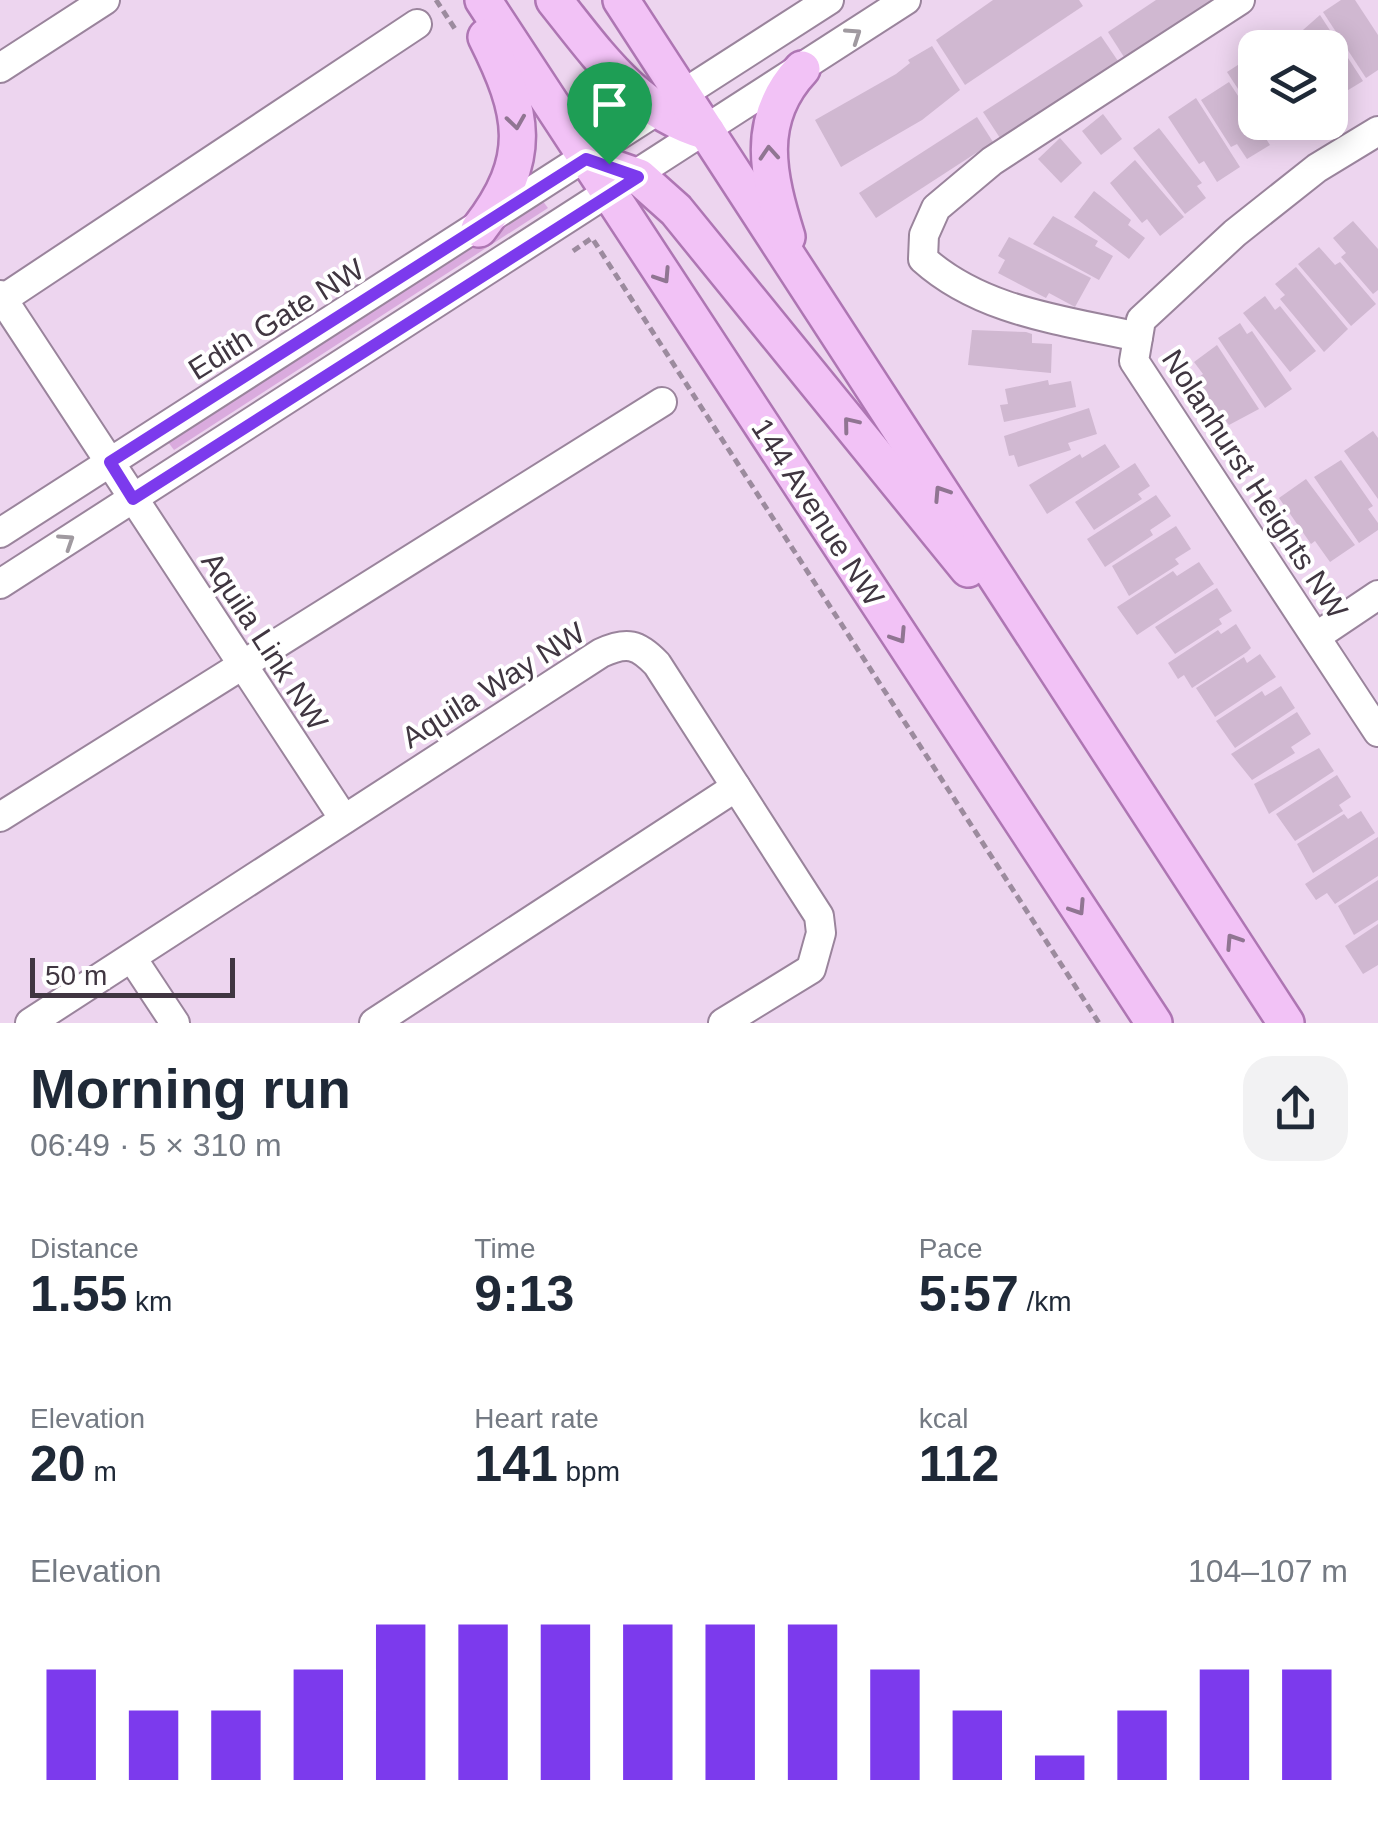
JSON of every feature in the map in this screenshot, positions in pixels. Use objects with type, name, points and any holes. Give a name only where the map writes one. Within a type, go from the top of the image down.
[{"type":"main road","points":[[468,0],[510,91],[519,132],[512,179],[479,229]]},
{"type":"main road","points":[[483,0],[586,159],[624,186],[676,210],[1088,717]]},
{"type":"main road","points":[[554,0],[621,82],[671,104],[707,132],[1286,1023]]},
{"type":"main road","points":[[622,0],[671,104]]},
{"type":"main road","points":[[802,70],[776,103],[768,133],[774,195],[802,280]]},
{"type":"main road","name":"144 Avenue NW","points":[[624,186],[1154,1023]]},
{"type":"main road","points":[[1116,966],[1162,1023]]},
{"type":"street","points":[[0,68],[106,0]]},
{"type":"street","name":"Edith Gate NW","points":[[0,533],[479,229],[829,0]]},
{"type":"street","points":[[0,584],[624,186],[906,0]]},
{"type":"street","points":[[1138,336],[1012,309],[974,293],[942,276],[922,259],[924,235],[936,208],[992,161],[1240,0]]},
{"type":"street","points":[[1,299],[417,24]]},
{"type":"street","name":"Nolanhurst Heights NW","points":[[1378,131],[1317,168],[1235,233],[1140,320],[1134,361],[1378,732]]},
{"type":"street","name":"Aquila Link NW","points":[[1,299],[344,818]]},
{"type":"street","points":[[0,817],[240,662],[662,402]]},
{"type":"street","points":[[1317,636],[1378,594]]},
{"type":"street","name":"Aquila Way NW","points":[[30,1023],[601,652],[629,644],[642,648],[657,664],[813,901],[821,933],[810,969],[723,1023]]},
{"type":"street","points":[[374,1023],[736,787]]},
{"type":"street","points":[[132,958],[175,1023]]},
{"type":"path","points":[[561,258],[592,238],[1099,1023]]},
{"type":"shaded area","points":[[542,200],[548,208],[174,450],[168,442]]},
{"type":"building","points":[[993,0],[1079,0],[1083,6],[965,85],[936,40]]},
{"type":"building","points":[[1156,0],[1212,0],[1124,57],[1108,32]]},
{"type":"building","points":[[1341,0],[1355,0],[1378,35],[1378,70],[1366,78],[1348,50],[1348,30],[1335,30],[1323,12]]},
{"type":"building","points":[[1320,15],[1330,30],[1303,30]]},
{"type":"building","points":[[1101,36],[1118,61],[1000,138],[983,112]]},
{"type":"building","points":[[932,46],[960,90],[922,120],[841,167],[815,120],[896,74],[910,63],[908,60]]},
{"type":"building","points":[[1348,58],[1363,81],[1348,90]]},
{"type":"building","points":[[1238,65],[1238,89],[1227,72]]},
{"type":"building","points":[[1229,82],[1238,96],[1238,140],[1267,140],[1270,145],[1247,159],[1237,144],[1231,147],[1201,100]]},
{"type":"building","points":[[1196,98],[1240,167],[1217,182],[1204,161],[1199,164],[1168,117]]},
{"type":"building","points":[[1103,114],[1122,139],[1101,155],[1082,131]]},
{"type":"building","points":[[977,117],[993,142],[876,218],[859,193]]},
{"type":"building","points":[[1159,128],[1202,183],[1197,186],[1206,198],[1185,214],[1133,148]]},
{"type":"building","points":[[1060,138],[1082,163],[1061,183],[1038,159]]},
{"type":"building","points":[[1135,160],[1184,217],[1160,236],[1147,219],[1142,223],[1110,183]]},
{"type":"building","points":[[1094,191],[1131,220],[1128,225],[1145,238],[1129,259],[1074,217]]},
{"type":"building","points":[[1053,216],[1098,241],[1095,246],[1113,256],[1099,280],[1033,244]]},
{"type":"building","points":[[1353,221],[1378,249],[1378,290],[1373,294],[1341,257],[1346,253],[1333,238]]},
{"type":"building","points":[[1009,237],[1091,278],[1075,307],[1049,293],[1046,298],[998,273],[1005,260],[998,256]]},
{"type":"building","points":[[1319,247],[1335,265],[1340,262],[1376,304],[1351,326],[1298,264]]},
{"type":"building","points":[[1296,267],[1348,329],[1324,352],[1280,299],[1285,295],[1275,284]]},
{"type":"building","points":[[1265,296],[1275,310],[1280,306],[1316,351],[1290,372],[1243,313]]},
{"type":"building","points":[[1240,323],[1247,334],[1252,331],[1292,389],[1265,408],[1218,338]]},
{"type":"building","points":[[972,330],[1026,332],[1032,334],[1032,343],[1052,344],[1051,373],[968,365]]},
{"type":"building","points":[[1217,345],[1259,409],[1229,425],[1195,380],[1203,374],[1194,362]]},
{"type":"building","points":[[1048,380],[1049,385],[1071,381],[1076,407],[1004,422],[1000,405],[1008,404],[1005,389]]},
{"type":"building","points":[[1089,408],[1097,434],[1068,443],[1071,450],[1018,467],[1014,455],[1009,456],[1004,436]]},
{"type":"building","points":[[1373,431],[1378,438],[1378,499],[1344,451]]},
{"type":"building","points":[[1105,444],[1120,467],[1047,514],[1029,485],[1080,454],[1082,458]]},
{"type":"building","points":[[1341,460],[1373,506],[1368,509],[1378,523],[1378,530],[1359,543],[1314,477]]},
{"type":"building","points":[[1135,463],[1150,486],[1138,494],[1142,499],[1094,530],[1075,502]]},
{"type":"building","points":[[1306,479],[1355,545],[1330,562],[1315,541],[1311,544],[1279,498]]},
{"type":"building","points":[[1156,495],[1171,516],[1150,530],[1153,535],[1105,567],[1087,539]]},
{"type":"building","points":[[1176,526],[1191,549],[1175,559],[1179,564],[1129,596],[1112,566]]},
{"type":"building","points":[[1199,562],[1214,584],[1137,635],[1117,607],[1173,571],[1177,576]]},
{"type":"building","points":[[1217,588],[1232,611],[1219,619],[1222,624],[1175,654],[1155,627]]},
{"type":"building","points":[[1236,624],[1251,648],[1247,652],[1192,688],[1184,675],[1178,679],[1168,663],[1218,630],[1221,634]]},
{"type":"building","points":[[1260,654],[1276,677],[1215,717],[1196,688],[1244,657],[1247,663]]},
{"type":"building","points":[[1281,686],[1295,708],[1235,748],[1216,721],[1262,691],[1265,696]]},
{"type":"building","points":[[1297,712],[1311,734],[1291,747],[1295,753],[1252,780],[1231,754]]},
{"type":"building","points":[[1319,748],[1334,771],[1269,814],[1254,784]]},
{"type":"building","points":[[1337,775],[1351,797],[1339,805],[1343,811],[1295,841],[1276,814]]},
{"type":"building","points":[[1361,811],[1375,833],[1313,873],[1297,844],[1344,814],[1348,819]]},
{"type":"building","points":[[1378,837],[1378,876],[1335,904],[1327,893],[1316,900],[1305,884]]},
{"type":"building","points":[[1378,880],[1378,920],[1354,935],[1338,906]]},
{"type":"building","points":[[1378,924],[1378,965],[1363,974],[1345,946]]},
{"type":"route","points":[[586,159],[609,164],[638,177],[133,499],[110,462],[586,159]]}]
